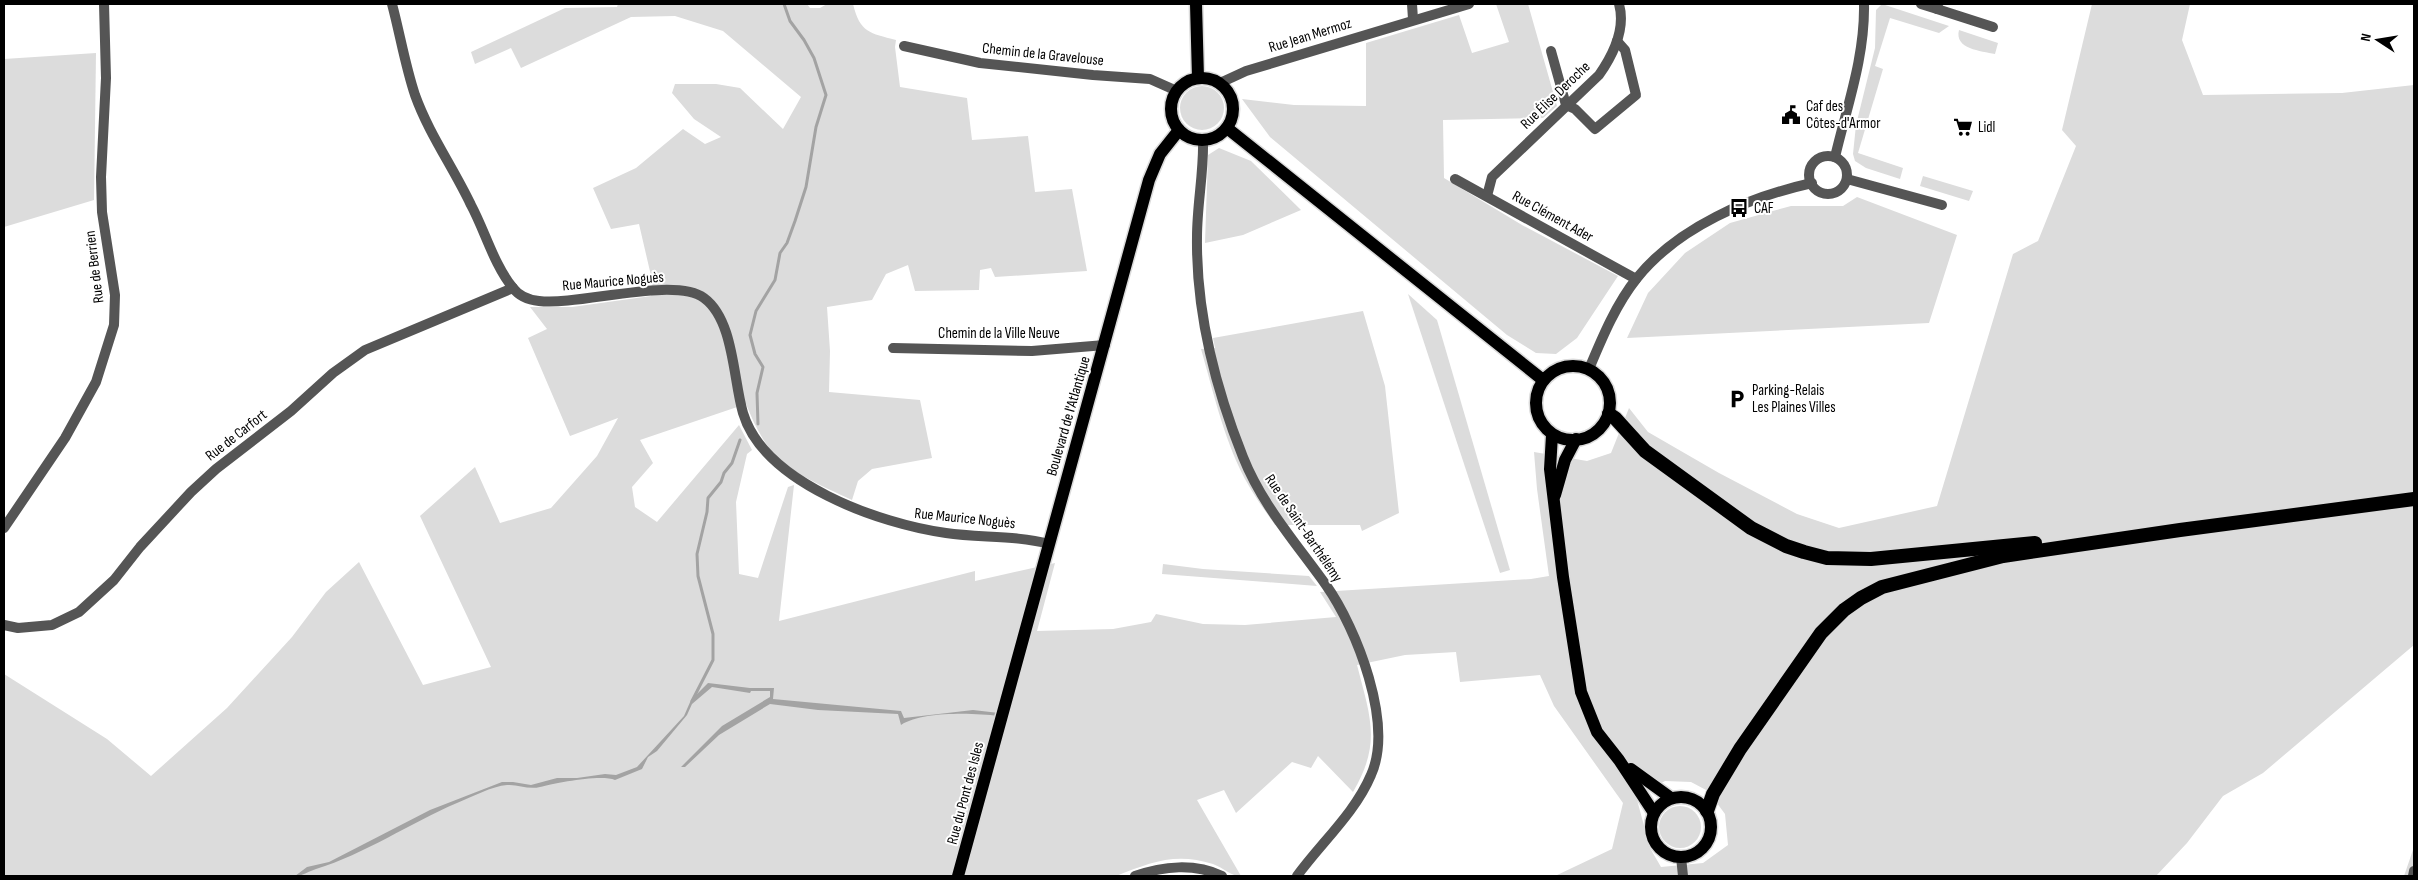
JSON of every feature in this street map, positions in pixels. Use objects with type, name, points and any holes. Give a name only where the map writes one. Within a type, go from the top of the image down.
[{"type":"highway","points":[[1609,414],[1645,450],[1751,528],[1786,546],[1827,558],[1871,559],[2180,530]]},
{"type":"highway","points":[[1707,811],[1713,794],[1740,749],[1821,633],[1844,610],[1882,587],[2003,556],[2414,499]]},
{"type":"main road","points":[[1196,4],[1198,78]]},
{"type":"main road","points":[[1198,78],[1220,83],[1227,90],[1233,104],[1232,119],[1227,128],[1220,134],[1203,140],[1194,139],[1179,130],[1172,111],[1177,92],[1183,85],[1198,78]]},
{"type":"main road","points":[[1227,128],[1544,380]]},
{"type":"main road","name":"Boulevard de l'Atlantique","points":[[1002,718],[1149,180],[1160,154],[1179,130]]},
{"type":"main road","points":[[1569,366],[1589,369],[1601,379],[1609,393],[1609,414],[1595,433],[1576,440],[1552,435],[1540,421],[1537,411],[1538,390],[1550,373],[1569,366]]},
{"type":"main road","points":[[1552,435],[1550,469],[1563,577],[1581,692],[1587,712],[1597,732],[1619,760],[1654,812]]},
{"type":"main road","points":[[1554,497],[1565,460],[1576,440]]},
{"type":"main road","name":"Rue du Pont des Isles","points":[[958,876],[1002,718]]},
{"type":"main road","points":[[1619,760],[1652,786],[1671,798]]},
{"type":"main road","points":[[1671,798],[1691,798],[1700,803],[1707,811],[1712,829],[1705,846],[1698,852],[1681,858],[1671,856],[1655,843],[1651,828],[1654,812],[1664,802],[1671,798]]},
{"type":"street","name":"Rue de Berrien","points":[[4,528],[64,438],[96,382],[114,325],[115,295],[102,212],[101,177],[106,71],[104,4]]},
{"type":"street","points":[[392,4],[411,83],[429,130],[470,202],[513,288]]},
{"type":"street","points":[[1412,4],[1413,19]]},
{"type":"street","name":"Rue Jean Mermoz","points":[[1220,83],[1246,71],[1413,19],[1468,4]]},
{"type":"street","name":"Rue Élise Deroche","points":[[1487,196],[1492,177],[1599,75],[1610,59],[1617,41],[1620,22],[1619,4]]},
{"type":"street","points":[[1835,157],[1858,74],[1863,37],[1864,4]]},
{"type":"street","points":[[1922,4],[1937,6],[1993,27]]},
{"type":"street","points":[[1551,51],[1566,105],[1575,109],[1595,129],[1636,95],[1625,50],[1617,41]]},
{"type":"street","name":"Chemin de la Gravelouse","points":[[904,46],[980,63],[1093,76],[1150,79],[1177,92]]},
{"type":"street","name":"Rue de Saint-Barthélémy","points":[[1203,140],[1196,238],[1200,296],[1208,344],[1218,385],[1238,444],[1256,486],[1281,526],[1326,586],[1349,626],[1372,694],[1378,724],[1379,754],[1371,776],[1358,799],[1297,876]]},
{"type":"street","points":[[1828,156],[1835,157],[1843,163],[1847,178],[1840,190],[1828,194],[1816,189],[1812,183],[1810,171],[1816,160],[1828,156]]},
{"type":"street","points":[[1847,178],[1942,206]]},
{"type":"street","name":"Rue Clément Ader","points":[[1455,179],[1636,279]]},
{"type":"street","points":[[1589,369],[1611,320],[1636,279],[1669,246],[1696,227],[1753,202],[1812,183]]},
{"type":"street","name":"Rue Maurice Noguès","points":[[513,288],[519,295],[537,301],[574,300],[650,290],[688,291],[702,296],[714,307],[724,328],[743,413],[752,432],[767,455],[786,472],[855,508],[887,521],[950,534],[1033,540],[1049,544]]},
{"type":"street","name":"Rue de Carfort","points":[[4,625],[18,628],[52,625],[79,612],[114,580],[167,517],[216,469],[291,411],[333,373],[365,350],[513,288]]},
{"type":"street","name":"Chemin de la Ville Neuve","points":[[893,348],[1032,351],[1105,345]]},
{"type":"street","points":[[1681,858],[1683,876]]},
{"type":"street","points":[[1135,876],[1176,867],[1196,868],[1222,876]]},
{"type":"street","points":[[2413,876],[2414,871]]},
{"type":"shaded area","points":[[618,4],[807,4],[810,8],[820,8],[827,4],[853,4],[859,21],[867,30],[879,36],[896,40],[895,47],[900,87],[967,98],[972,140],[1028,136],[1035,192],[1072,189],[1087,271],[995,277],[991,268],[980,270],[979,290],[915,291],[908,265],[886,274],[872,300],[827,307],[830,351],[829,392],[920,400],[932,458],[872,469],[858,481],[852,500],[815,483],[781,460],[763,439],[746,404],[640,440],[653,463],[632,487],[635,507],[657,522],[739,425],[752,450],[747,454],[736,502],[739,574],[758,578],[788,487],[794,485],[779,621],[975,571],[975,581],[1055,563],[1037,631],[1113,629],[1151,622],[1156,614],[1203,624],[1245,625],[1336,617],[1320,592],[1531,579],[1549,576],[1534,452],[1587,461],[1611,453],[1629,408],[1648,432],[1719,473],[1797,514],[1839,528],[1937,506],[2013,254],[2038,241],[2076,146],[2062,130],[2092,4],[2190,4],[2182,40],[2203,95],[2342,93],[2414,85],[2414,645],[2263,773],[2223,796],[2187,843],[2156,876],[1555,876],[1612,849],[1623,803],[1554,706],[1540,675],[1460,682],[1456,652],[1405,655],[1357,665],[1366,699],[1371,729],[1368,759],[1353,792],[1318,756],[1311,768],[1292,762],[1236,813],[1224,790],[1197,800],[1241,876],[1234,875],[1213,864],[1200,860],[1175,859],[1152,863],[1116,876],[4,876],[4,674],[107,739],[151,776],[227,708],[292,637],[326,592],[359,562],[423,685],[491,667],[420,516],[475,467],[500,523],[551,508],[597,456],[618,418],[570,436],[528,338],[547,329],[530,307],[572,307],[651,296],[652,280],[639,224],[611,229],[593,188],[636,168],[683,129],[705,144],[721,137],[694,119],[672,93],[675,84],[716,84],[740,88],[783,129],[801,97],[723,31],[675,16],[631,17],[521,68],[511,48],[475,64],[471,52],[565,8],[617,7]],"holes":[[[1665,781],[1691,782],[1708,791],[1725,814],[1728,845],[1703,863],[1661,867],[1650,848],[1636,796]]]},
{"type":"shaded area","points":[[1496,4],[1528,4],[1557,106],[1543,118],[1443,120],[1444,178],[1522,225],[1618,276],[1577,338],[1556,354],[1536,353],[1507,335],[1270,137],[1242,99],[1294,105],[1366,106],[1366,43],[1459,15],[1472,53],[1509,42]]},
{"type":"shaded area","points":[[1882,4],[1949,26],[1939,33],[1890,18],[1875,66],[1883,69],[1858,153],[1903,168],[1900,179],[1866,168],[1855,161],[1853,154],[1856,125],[1875,48],[1876,10]]},
{"type":"shaded area","points":[[1959,30],[1998,43],[1995,54],[1976,50],[1965,45],[1959,36]]},
{"type":"shaded area","points":[[96,53],[94,200],[4,227],[4,59]]},
{"type":"shaded area","points":[[1202,86],[1214,90],[1220,96],[1224,108],[1220,120],[1214,126],[1202,130],[1190,126],[1184,120],[1180,108],[1184,96],[1190,90]]},
{"type":"shaded area","points":[[1219,148],[1251,161],[1301,210],[1243,235],[1205,243],[1208,155]]},
{"type":"shaded area","points":[[1923,176],[1973,191],[1969,201],[1920,186]]},
{"type":"shaded area","points":[[1857,197],[1957,235],[1929,323],[1627,338],[1648,293],[1685,253],[1730,223],[1791,206],[1843,206]]},
{"type":"shaded area","points":[[1408,294],[1437,320],[1510,570],[1500,573]]},
{"type":"shaded area","points":[[1363,311],[1385,386],[1399,513],[1362,531],[1360,525],[1275,525],[1249,486],[1233,454],[1201,349],[1215,348],[1213,338]]},
{"type":"shaded area","points":[[1163,564],[1203,569],[1309,576],[1317,586],[1162,574]]},
{"type":"shaded area","points":[[708,683],[750,688],[774,688],[773,699],[901,711],[904,718],[973,710],[999,713],[998,716],[976,714],[935,715],[910,720],[901,725],[898,714],[818,710],[770,704],[719,735],[685,767],[681,767],[722,726],[770,697],[770,691],[751,691],[750,693],[712,687],[692,704],[687,715],[657,751],[648,757],[642,769],[615,780],[600,778],[567,781],[536,788],[511,785],[495,787],[439,811],[370,847],[334,863],[295,876],[307,867],[329,862],[430,810],[502,782],[531,785],[557,778],[577,778],[605,774],[616,775],[637,767],[684,716],[691,700]]},
{"type":"shaded area","points":[[1684,806],[1692,809],[1698,815],[1701,827],[1698,839],[1692,845],[1676,848],[1668,845],[1662,839],[1659,823],[1662,815],[1668,809]]},
{"type":"shaded area","points":[[2414,847],[2414,876],[2404,876]]},
{"type":"waterway","points":[[758,424],[757,393],[763,367],[755,354],[750,335],[756,311],[775,280],[780,253],[787,243],[806,187],[816,127],[826,95],[814,58],[790,21],[784,4]]},
{"type":"waterway","points":[[692,701],[713,660],[713,634],[698,576],[697,554],[707,512],[708,498],[721,482],[724,473],[732,463],[740,440]]},
{"type":"place","name":"Caf des Côtes-d'Armor","points":[[1791,115]]},
{"type":"place","name":"Lidl","points":[[1963,127]]},
{"type":"place","name":"CAF","points":[[1739,208]]},
{"type":"place","name":"Parking-Relais Les Plaines Villes","points":[[1737,399]]}]
